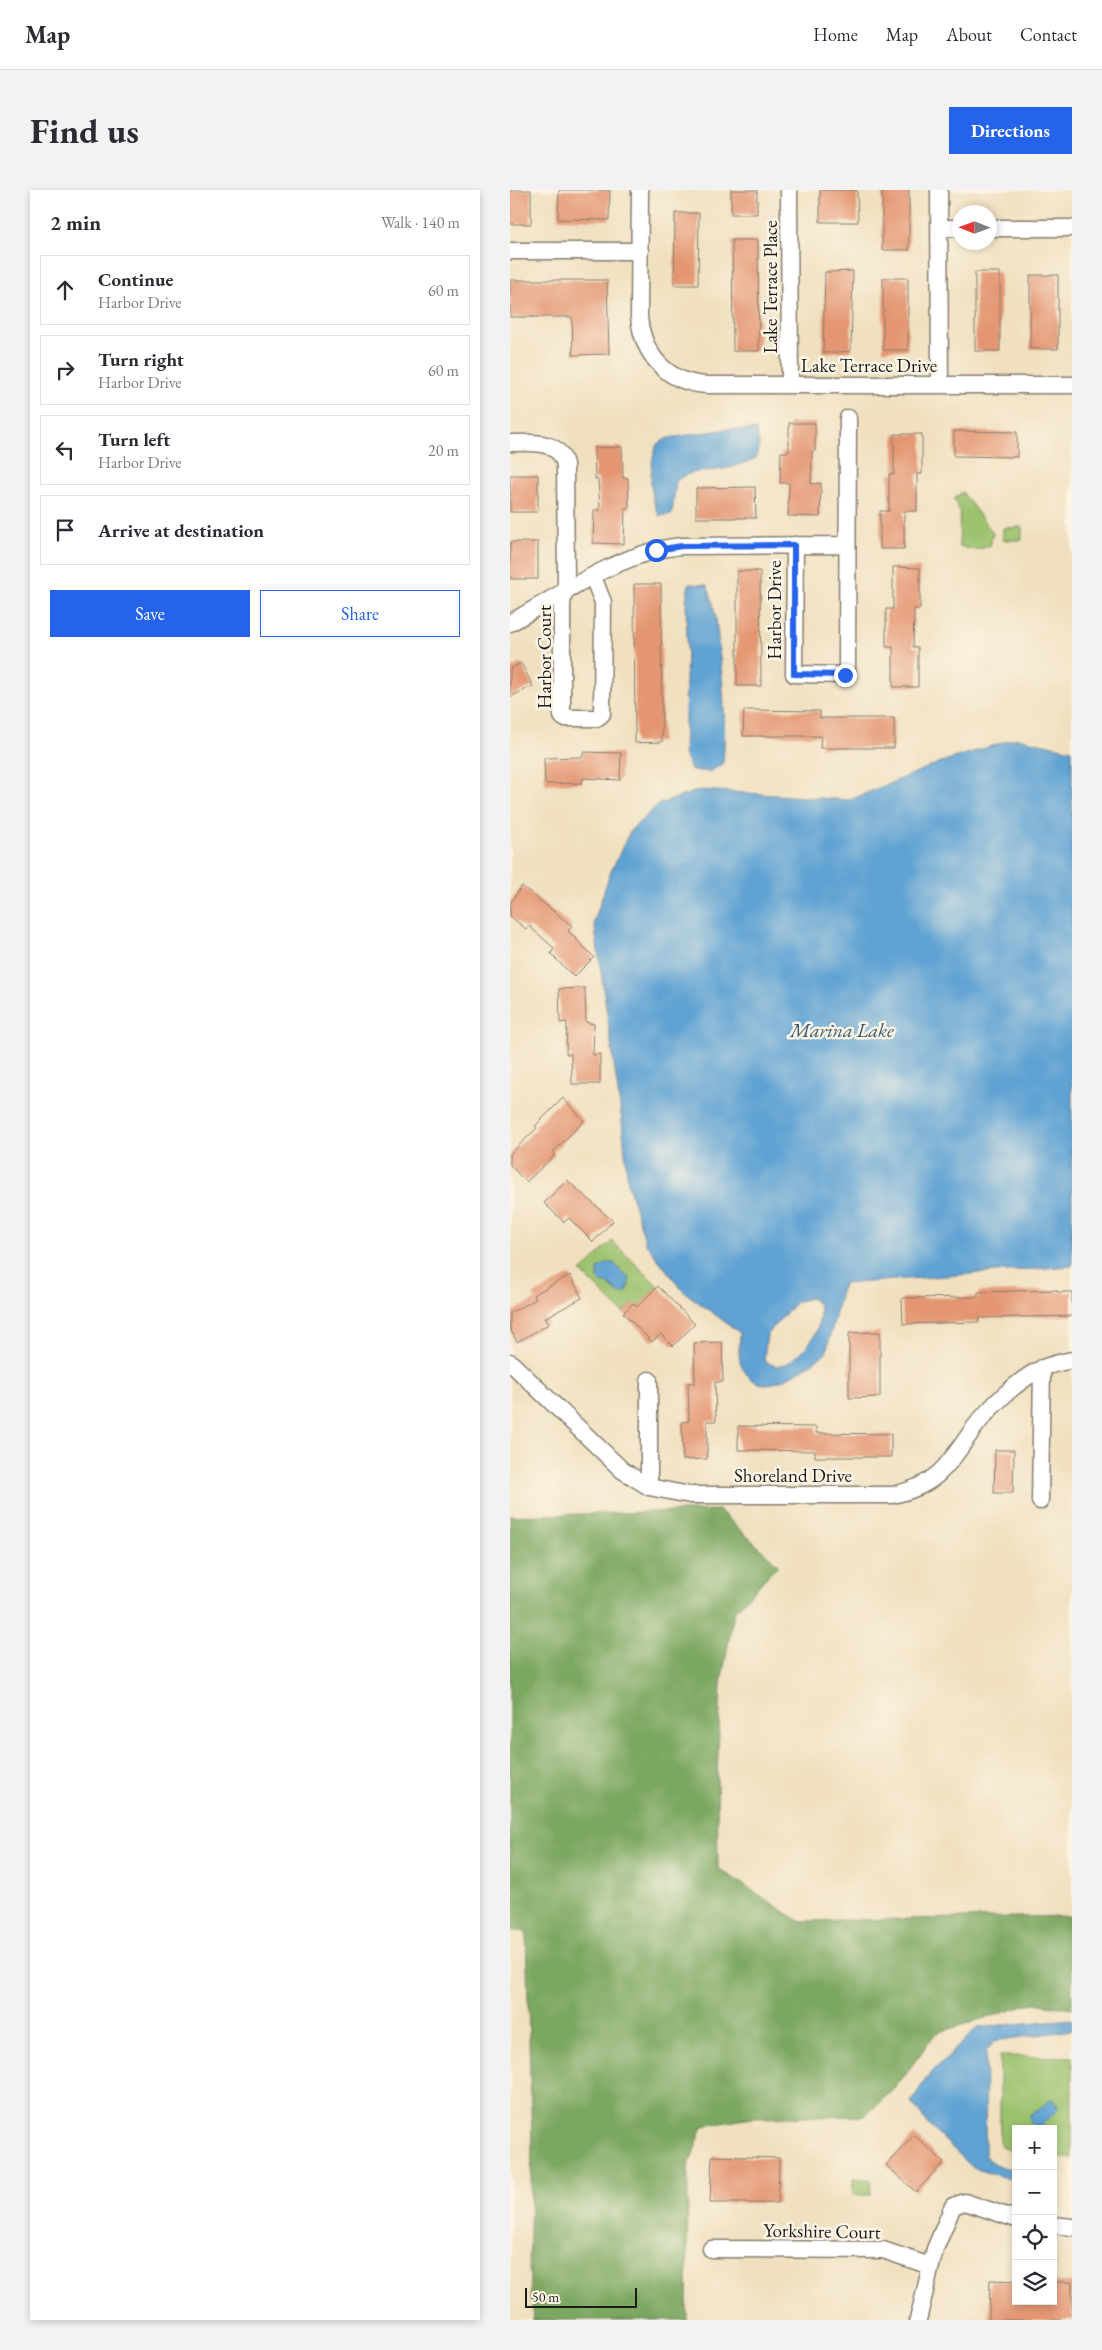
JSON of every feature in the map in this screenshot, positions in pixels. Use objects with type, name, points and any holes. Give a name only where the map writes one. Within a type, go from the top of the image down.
[{"type":"street","points":[[510,251],[640,251],[640,190]]},
{"type":"street","name":"Lake Terrace Place","points":[[789,190],[790,385]]},
{"type":"street","points":[[939,190],[940,385]]},
{"type":"street","points":[[939,228],[952,228]]},
{"type":"street","points":[[997,228],[1071,228]]},
{"type":"street","name":"Lake Terrace Drive","points":[[640,251],[639,317],[641,331],[648,351],[668,372],[680,379],[700,384],[1072,385]]},
{"type":"street","name":"Harbor Drive","points":[[794,545],[794,674],[798,676],[842,675],[847,670],[848,418]]},
{"type":"street","name":"Harbor Court","points":[[510,443],[543,444],[558,450],[565,464],[565,592],[562,604],[562,716],[597,718],[602,714],[603,602],[593,577]]},
{"type":"street","name":"Harbor Drive","points":[[510,623],[629,559],[669,547],[848,545]]},
{"type":"street","name":"Shoreland Drive","points":[[510,1362],[622,1470],[649,1487],[690,1495],[892,1496],[913,1490],[945,1470],[974,1429],[997,1403],[1042,1368],[1072,1360]]},
{"type":"street","points":[[1040,1501],[1042,1368]]},
{"type":"street","points":[[649,1380],[649,1487]]},
{"type":"street","points":[[918,2320],[930,2266],[944,2222],[953,2206],[967,2203],[1012,2218]]},
{"type":"street","points":[[1057,2226],[1072,2227]]},
{"type":"street","name":"Yorkshire Court","points":[[711,2249],[883,2250],[930,2266]]},
{"type":"green space","points":[[962,492],[993,533],[990,546],[975,550],[959,546],[960,512],[954,499]]},
{"type":"green space","points":[[1022,527],[1022,540],[1003,540],[1003,528]]},
{"type":"green space","points":[[612,1241],[658,1286],[637,1307],[633,1303],[623,1313],[581,1272]]},
{"type":"green space","points":[[719,1510],[778,1565],[734,1612],[721,1684],[717,1777],[718,1868],[799,1921],[1072,1916],[1072,2009],[1034,2003],[936,2033],[895,2088],[865,2116],[752,2118],[703,2126],[688,2168],[687,2320],[533,2320],[529,2269],[532,2145],[526,1931],[510,1931],[510,1516]]},
{"type":"green space","points":[[1000,2056],[1072,2057],[1072,2158],[1057,2158],[1057,2125],[1012,2125],[1012,2152],[1000,2145]]},
{"type":"green space","points":[[853,2179],[870,2179],[871,2195],[853,2195]]},
{"type":"water","points":[[728,429],[756,430],[759,444],[756,458],[732,467],[696,472],[682,477],[676,481],[672,514],[660,516],[653,500],[651,481],[652,461],[657,444],[668,438]]},
{"type":"water","points":[[689,584],[707,585],[717,625],[723,692],[724,749],[723,763],[710,772],[691,770],[684,754],[687,644],[686,600]]},
{"type":"water","name":"Marina Lake","points":[[1017,738],[1072,750],[1072,1266],[843,1284],[826,1353],[805,1368],[780,1381],[768,1384],[757,1382],[747,1375],[740,1361],[740,1333],[683,1291],[646,1244],[628,1184],[622,1121],[594,922],[609,876],[630,831],[659,804],[700,790],[850,800],[941,762]],"holes":[[[811,1298],[819,1304],[820,1313],[817,1329],[805,1349],[784,1365],[773,1365],[764,1360],[767,1334],[797,1301]]]},
{"type":"water","points":[[607,1263],[614,1263],[623,1274],[630,1278],[627,1292],[620,1294],[607,1283],[602,1283],[598,1279],[598,1269]]},
{"type":"water","points":[[1072,2019],[1072,2030],[994,2041],[986,2052],[985,2155],[994,2165],[1012,2169],[1012,2180],[973,2168],[927,2123],[911,2102],[928,2076],[978,2027]]},
{"type":"water","points":[[1051,2098],[1059,2108],[1042,2125],[1033,2125],[1030,2122],[1030,2114],[1039,2110]]},
{"type":"building","points":[[510,190],[531,190],[531,224],[510,224]]},
{"type":"building","points":[[559,190],[610,190],[609,220],[558,219]]},
{"type":"building","points":[[731,190],[757,190],[757,214],[731,214]]},
{"type":"building","points":[[820,190],[857,190],[858,222],[820,222]]},
{"type":"building","points":[[882,190],[909,190],[909,250],[882,250]]},
{"type":"building","points":[[675,213],[699,213],[698,285],[674,285]]},
{"type":"building","points":[[732,240],[758,240],[759,351],[733,351]]},
{"type":"building","points":[[853,271],[851,351],[823,353],[825,272]]},
{"type":"building","points":[[975,272],[1000,272],[1000,351],[975,351]]},
{"type":"building","points":[[1030,275],[1058,275],[1058,349],[1030,349]]},
{"type":"building","points":[[883,278],[908,278],[908,350],[883,350]]},
{"type":"building","points":[[510,280],[607,280],[609,354],[573,355],[572,317],[510,317]]},
{"type":"building","points":[[789,423],[815,423],[815,451],[812,451],[811,484],[821,483],[820,517],[788,516],[789,483],[780,483],[781,452],[789,452]]},
{"type":"building","points":[[954,431],[1017,432],[1017,457],[954,456]]},
{"type":"building","points":[[894,434],[922,434],[922,474],[917,474],[917,511],[904,511],[904,549],[880,549],[880,511],[889,511],[889,474],[894,474]]},
{"type":"building","points":[[622,447],[623,478],[628,478],[629,509],[625,509],[624,544],[593,543],[594,510],[600,510],[598,479],[595,479],[594,448]]},
{"type":"building","points":[[510,475],[538,475],[538,512],[510,512]]},
{"type":"building","points":[[755,487],[756,518],[696,518],[696,488]]},
{"type":"building","points":[[510,542],[538,542],[538,579],[510,579]]},
{"type":"building","points":[[893,567],[920,568],[920,609],[914,609],[913,647],[918,647],[918,687],[893,687],[893,647],[886,647],[886,609],[893,609]]},
{"type":"building","points":[[737,571],[760,571],[761,686],[737,686]]},
{"type":"building","points":[[634,584],[661,584],[662,742],[635,743]]},
{"type":"building","points":[[521,663],[533,686],[510,697],[510,669]]},
{"type":"building","points":[[744,710],[820,711],[820,718],[894,718],[894,748],[820,748],[821,736],[743,736]]},
{"type":"building","points":[[583,752],[621,753],[620,780],[583,778],[582,783],[545,784],[544,758],[583,757]]},
{"type":"building","points":[[522,886],[572,926],[568,931],[594,957],[574,977],[551,954],[554,948],[529,926],[526,929],[510,916],[510,903]]},
{"type":"building","points":[[585,988],[586,1022],[594,1024],[593,1055],[600,1054],[600,1084],[572,1084],[571,1054],[566,1054],[567,1022],[560,1023],[559,989]]},
{"type":"building","points":[[563,1098],[584,1121],[554,1151],[554,1156],[526,1182],[510,1165],[510,1154],[537,1128],[535,1126]]},
{"type":"building","points":[[567,1180],[613,1221],[593,1242],[569,1218],[564,1222],[544,1203]]},
{"type":"building","points":[[570,1275],[582,1298],[545,1318],[549,1324],[517,1342],[510,1329],[510,1313],[536,1299],[533,1295]]},
{"type":"building","points":[[658,1286],[695,1324],[673,1346],[661,1334],[652,1342],[623,1313],[633,1303],[637,1307]]},
{"type":"building","points":[[1057,1290],[1057,1292],[1072,1292],[1072,1316],[979,1318],[979,1322],[903,1324],[902,1298],[978,1297],[978,1292]]},
{"type":"building","points":[[880,1332],[880,1397],[849,1398],[849,1333]]},
{"type":"building","points":[[722,1342],[723,1382],[715,1382],[716,1421],[707,1421],[707,1459],[683,1460],[682,1422],[689,1421],[688,1383],[695,1383],[694,1343]]},
{"type":"building","points":[[738,1426],[816,1427],[816,1433],[891,1434],[891,1457],[815,1457],[815,1451],[738,1450]]},
{"type":"building","points":[[995,1450],[1014,1450],[1013,1493],[994,1493]]},
{"type":"building","points":[[914,2135],[944,2162],[916,2192],[886,2165]]},
{"type":"building","points":[[712,2156],[779,2158],[778,2203],[710,2203]]},
{"type":"building","points":[[990,2280],[1012,2281],[1012,2305],[1057,2305],[1057,2282],[1072,2282],[1072,2320],[989,2320]]},
{"type":"route","points":[[656,550],[682,546],[794,545],[794,674],[796,676],[845,675]]}]
